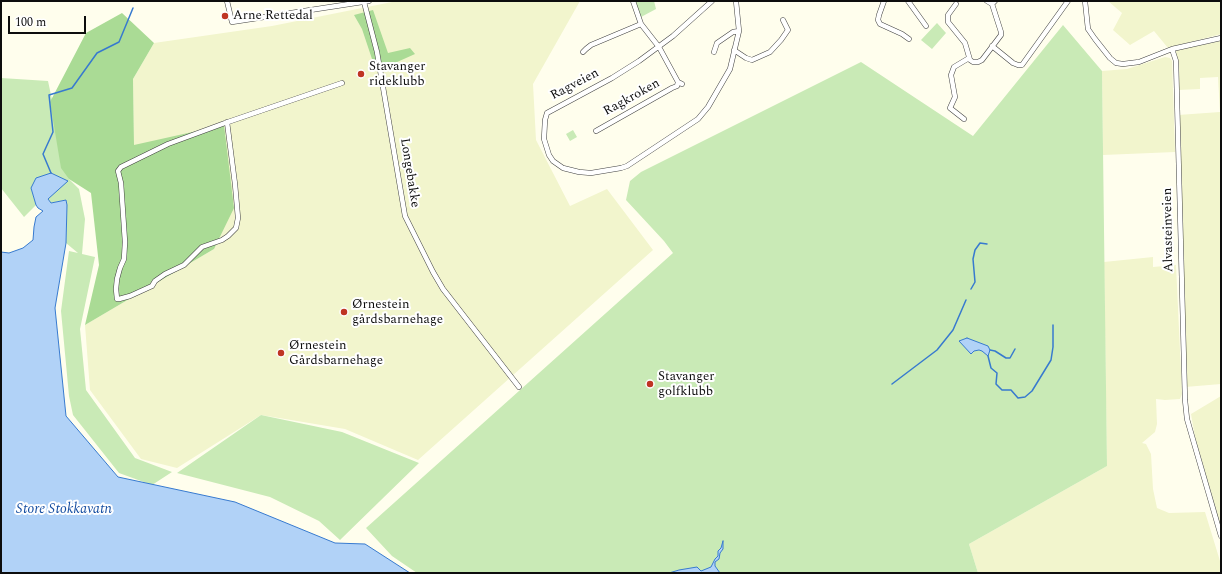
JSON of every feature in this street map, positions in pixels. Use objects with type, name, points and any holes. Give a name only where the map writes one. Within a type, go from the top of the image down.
[{"type":"street","points":[[226,1],[232,22],[366,1]]},
{"type":"street","points":[[230,1],[230,14]]},
{"type":"street","name":"Longebakke","points":[[366,1],[377,52],[405,216],[443,289],[519,387]]},
{"type":"street","name":"Ragkroken","points":[[596,131],[680,83],[659,47],[641,24],[633,1]]},
{"type":"street","name":"Ragveien","points":[[712,1],[695,18],[659,47],[612,78],[548,113],[545,120],[544,139],[549,155],[553,161],[567,170],[591,173],[613,170],[627,166],[688,126],[703,114],[730,69],[738,31],[736,1]]},
{"type":"street","points":[[884,1],[878,20],[880,24],[902,34],[909,39]]},
{"type":"street","points":[[908,1],[926,26]]},
{"type":"street","points":[[956,4],[948,15],[948,22],[965,43],[969,58],[973,62],[980,62],[1001,34],[994,3],[987,1]]},
{"type":"street","points":[[992,46],[1013,63],[1019,66],[1022,65],[1068,1]]},
{"type":"street","points":[[1085,1],[1088,29],[1100,46],[1116,63],[1123,64],[1139,62],[1172,49],[1221,38]]},
{"type":"street","points":[[734,50],[752,60],[770,52],[788,30],[783,20]]},
{"type":"street","points":[[583,52],[592,45],[641,24]]},
{"type":"street","points":[[714,52],[717,43],[733,32],[738,31]]},
{"type":"street","name":"Alvasteinveien","points":[[1172,49],[1176,62],[1184,400],[1187,419],[1221,536]]},
{"type":"street","points":[[964,119],[950,108],[956,97],[951,75],[954,67],[969,58]]},
{"type":"street","points":[[227,122],[236,191],[238,218],[236,228],[228,236],[202,247],[184,265],[154,281],[152,286],[118,300],[117,284],[120,268],[124,259],[125,242],[121,183],[118,171],[121,167],[168,144],[227,122],[342,83]]},
{"type":"green space","points":[[397,1],[580,1],[533,84],[536,140],[570,206],[607,189],[653,250],[418,460],[345,429],[261,415],[177,468],[141,459],[90,390],[85,325],[214,249],[134,145],[133,79],[154,43],[272,26]]},
{"type":"green space","points":[[635,1],[654,1],[656,9],[641,17]]},
{"type":"green space","points":[[1108,1],[1221,1],[1221,34],[1168,48],[1154,31],[1130,45],[1113,30],[1122,13]]},
{"type":"green space","points":[[373,10],[388,53],[410,48],[415,54],[386,67],[372,59],[362,29],[354,15]]},
{"type":"green space","points":[[122,13],[154,43],[133,79],[134,145],[224,125],[234,208],[214,249],[85,325],[99,265],[91,193],[69,179],[61,168],[50,102],[86,33]]},
{"type":"green space","points":[[937,23],[946,33],[932,49],[921,40]]},
{"type":"green space","name":"Stavanger golfklubb","points":[[1063,25],[1102,71],[1107,466],[969,544],[978,573],[720,573],[716,568],[701,571],[679,570],[669,573],[417,573],[392,556],[366,528],[673,253],[664,241],[626,200],[630,181],[641,172],[861,62],[973,136]]},
{"type":"green space","points":[[1221,41],[1221,384],[1185,387],[1178,115],[1220,112],[1218,77],[1200,78],[1200,89],[1178,90],[1176,50]]},
{"type":"green space","points":[[1165,57],[1170,58],[1172,61],[1175,152],[1103,155],[1102,71],[1127,69]]},
{"type":"green space","points":[[1,78],[48,81],[69,179],[79,189],[85,219],[82,254],[95,257],[80,329],[86,390],[135,458],[172,472],[152,485],[119,473],[73,415],[69,396],[61,311],[69,251],[78,253],[66,243],[66,200],[51,203],[48,199],[31,188],[36,205],[24,217],[1,188]]},
{"type":"green space","points":[[573,130],[577,137],[570,141],[566,134]]},
{"type":"green space","points":[[1153,257],[1153,267],[1176,265],[1182,394],[1180,399],[1156,399],[1157,424],[1155,432],[1142,443],[1146,444],[1151,454],[1153,489],[1157,508],[1169,513],[1205,512],[1220,561],[1221,573],[978,573],[969,544],[1107,466],[1104,262]]},
{"type":"green space","points":[[1221,396],[1221,526],[1195,437],[1191,414]]},
{"type":"green space","points":[[261,415],[342,432],[419,463],[340,540],[319,521],[270,497],[177,473]]},
{"type":"water","name":"Store Stokkavatn","points":[[51,173],[68,181],[48,199],[51,203],[66,200],[67,205],[66,243],[55,308],[66,416],[118,477],[235,502],[335,543],[365,544],[410,573],[1,573],[1,252],[9,253],[23,248],[33,240],[36,217],[43,211],[36,205],[31,188],[36,178]]},
{"type":"water","points":[[967,338],[988,346],[990,350],[988,356],[979,350],[974,351],[971,354],[959,341]]},
{"type":"water","points":[[723,541],[723,549],[720,553],[719,559],[715,562],[715,566],[720,573],[669,573],[697,567],[701,571],[711,567],[718,556],[718,551],[721,548]]},
{"type":"waterway","points":[[51,173],[43,154],[53,132],[49,95],[72,88],[97,53],[119,42],[133,8]]},
{"type":"waterway","points":[[971,289],[975,282],[973,259],[975,250],[980,243],[987,244]]},
{"type":"waterway","points":[[892,384],[937,350],[953,330],[966,300]]},
{"type":"waterway","points":[[988,356],[991,368],[997,373],[996,384],[1002,390],[1011,390],[1018,398],[1025,397],[1032,391],[1051,360],[1053,347],[1053,325]]},
{"type":"waterway","points":[[990,350],[995,351],[1006,358],[1010,358],[1015,349]]},
{"type":"place","name":"Arne Rettedal","points":[[225,16]]},
{"type":"place","name":"Stavanger rideklubb","points":[[361,74]]},
{"type":"place","name":"Ørnestein gårdsbarnehage","points":[[344,312]]},
{"type":"place","name":"Ørnestein Gårdsbarnehage","points":[[281,353]]},
{"type":"place","name":"Stavanger golfklubb","points":[[650,384]]}]
